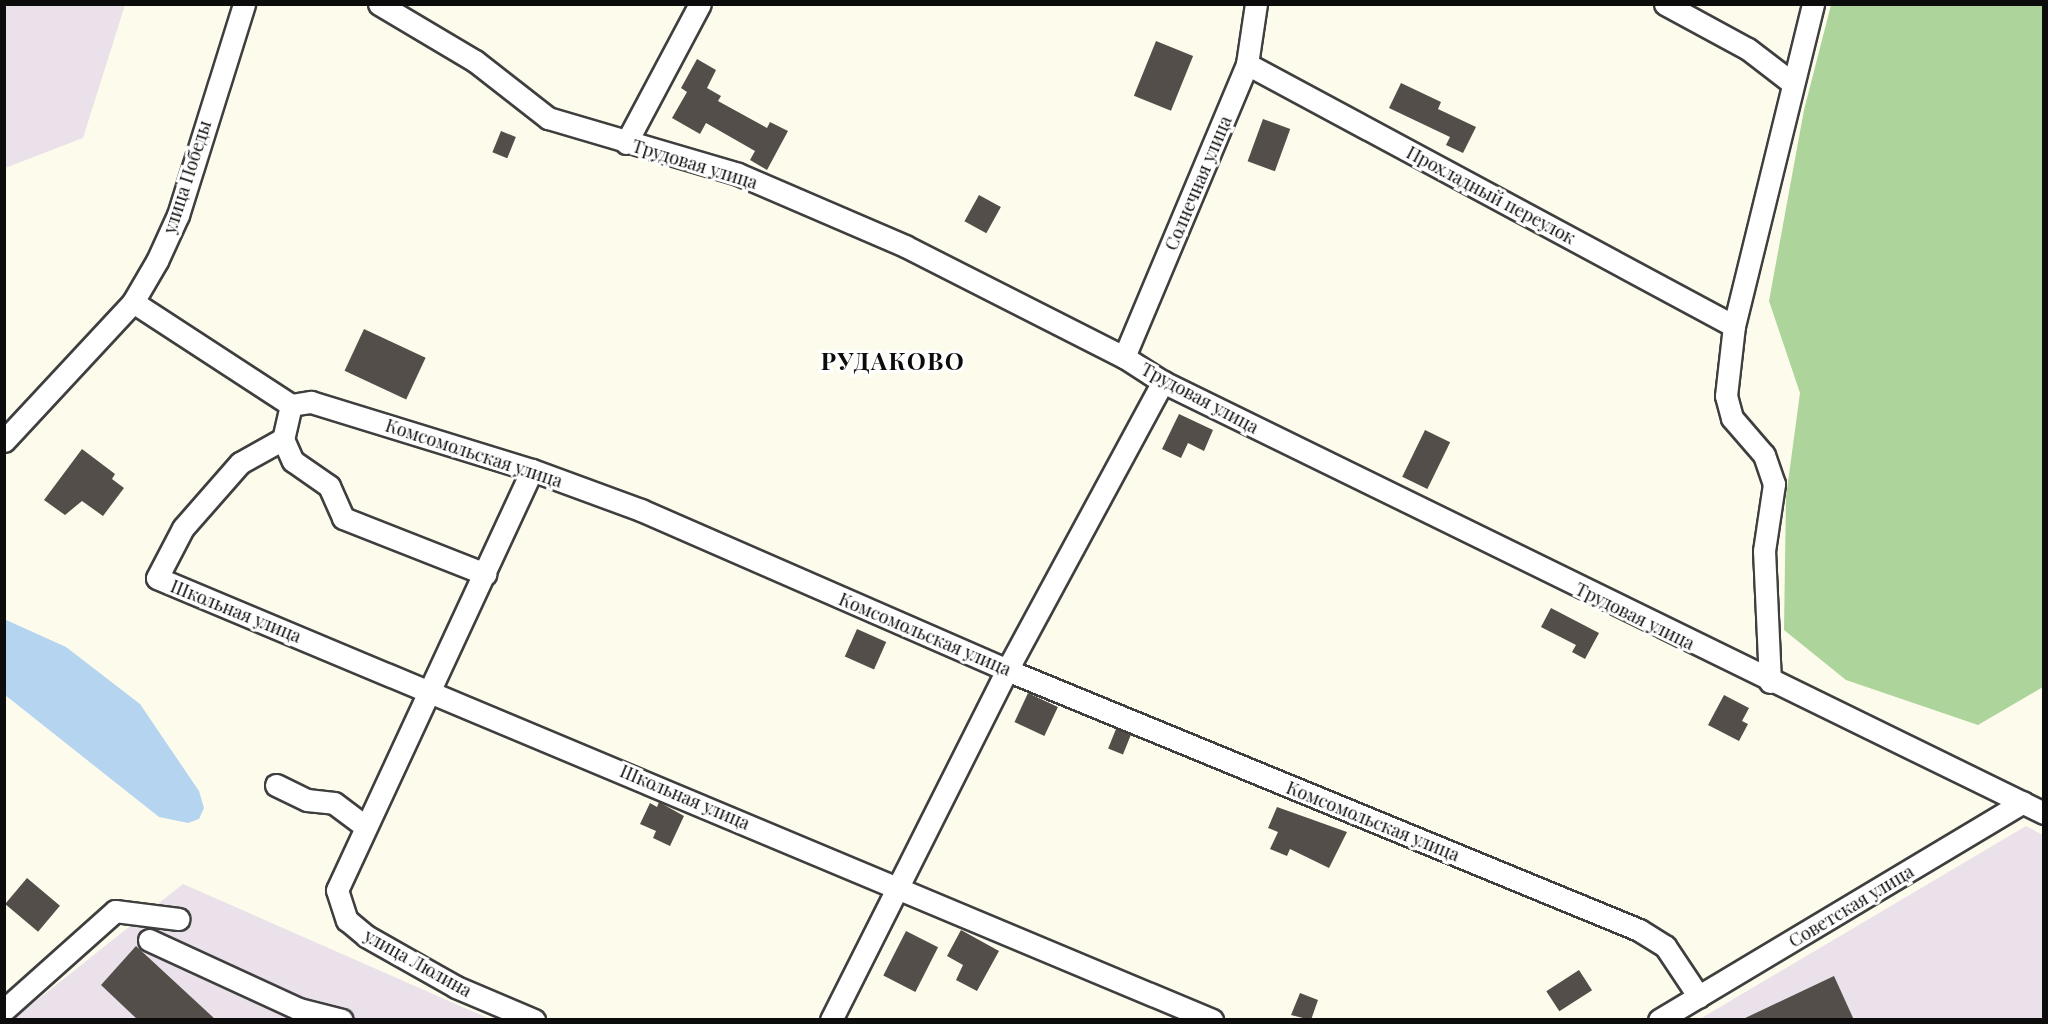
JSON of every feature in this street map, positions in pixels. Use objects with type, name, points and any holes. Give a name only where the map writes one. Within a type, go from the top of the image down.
[{"type":"street","name":"улица Победы","points":[[4,441],[133,302],[178,215],[244,4]]},
{"type":"street","name":"Трудовая улица","points":[[379,4],[475,61],[548,118],[759,183],[905,246],[1124,357],[1163,382],[1770,682],[2023,802]]},
{"type":"street","points":[[627,143],[700,4]]},
{"type":"street","name":"Солнечная улица","points":[[1124,357],[1247,64],[1256,4]]},
{"type":"street","points":[[1665,4],[1748,49],[1791,82]]},
{"type":"street","points":[[1770,682],[1764,551],[1774,484],[1764,455],[1728,409],[1734,326],[1791,82],[1813,4]]},
{"type":"street","name":"Прохладный переулок","points":[[1247,64],[1734,326]]},
{"type":"street","points":[[133,302],[291,405],[283,438],[293,461],[329,486],[343,518],[485,574]]},
{"type":"street","points":[[831,1020],[1006,670],[1163,382]]},
{"type":"street","name":"Комсомольская улица","points":[[291,405],[311,402],[532,470],[641,510],[1006,670],[1638,930],[1665,946],[1700,997]]},
{"type":"street","name":"Школьная улица","points":[[283,438],[240,463],[183,528],[157,578],[897,885],[1212,1020]]},
{"type":"street","points":[[276,785],[307,800],[334,803],[365,826],[432,691],[532,470]]},
{"type":"street","points":[[2023,802],[2043,813]]},
{"type":"street","name":"Советская улица","points":[[1659,1020],[2023,802]]},
{"type":"street","name":"улица Люлина","points":[[365,826],[340,876],[341,909],[366,936],[456,987],[534,1020]]},
{"type":"street","points":[[4,1010],[115,911],[178,919]]},
{"type":"street","points":[[149,940],[295,1015],[342,1020]]},
{"type":"shaded area","points":[[5,4],[125,5],[83,138],[5,168]]},
{"type":"shaded area","points":[[2026,826],[2043,835],[2043,1019],[1698,1020]]},
{"type":"shaded area","points":[[183,884],[490,1019],[12,1020]]},
{"type":"green space","points":[[1831,5],[2043,5],[2043,687],[1978,725],[1846,680],[1784,630],[1786,497],[1800,393],[1769,301],[1804,110]]},
{"type":"water","points":[[4,619],[66,647],[140,704],[199,791],[204,808],[199,819],[188,823],[159,817],[5,695]]},
{"type":"building","points":[[1156,41],[1193,56],[1171,111],[1134,96]]},
{"type":"building","points":[[697,59],[716,70],[707,88],[721,96],[718,101],[767,128],[770,122],[788,131],[767,170],[750,160],[755,151],[706,123],[700,134],[672,118],[687,92],[681,88]]},
{"type":"building","points":[[1401,83],[1441,102],[1438,109],[1476,127],[1463,153],[1446,145],[1450,137],[1389,108]]},
{"type":"building","points":[[1263,119],[1290,129],[1275,171],[1248,161]]},
{"type":"building","points":[[501,131],[516,137],[507,158],[492,152]]},
{"type":"building","points":[[979,195],[1001,207],[986,233],[964,221]]},
{"type":"building","points":[[364,329],[426,358],[406,399],[345,371]]},
{"type":"building","points":[[1179,414],[1213,430],[1204,451],[1188,443],[1181,458],[1162,449]]},
{"type":"building","points":[[1425,430],[1450,442],[1427,489],[1402,477]]},
{"type":"building","points":[[82,449],[115,474],[112,479],[124,488],[103,516],[82,501],[65,515],[44,500]]},
{"type":"building","points":[[1551,608],[1599,633],[1585,659],[1572,652],[1576,645],[1541,627]]},
{"type":"building","points":[[857,629],[886,642],[874,669],[845,656]]},
{"type":"building","points":[[1028,693],[1058,707],[1044,736],[1014,722]]},
{"type":"building","points":[[1724,695],[1749,708],[1742,721],[1748,724],[1739,741],[1708,725]]},
{"type":"building","points":[[1116,729],[1131,735],[1123,754],[1108,748]]},
{"type":"building","points":[[659,802],[684,816],[670,846],[653,838],[656,831],[640,824],[650,803],[657,807]]},
{"type":"building","points":[[1277,807],[1347,832],[1329,868],[1290,849],[1287,856],[1270,849],[1278,832],[1268,828]]},
{"type":"building","points":[[27,878],[60,906],[38,932],[5,904]]},
{"type":"building","points":[[961,930],[999,951],[977,991],[956,980],[963,965],[947,956]]},
{"type":"building","points":[[906,931],[938,947],[915,992],[883,976]]},
{"type":"building","points":[[136,946],[216,1020],[138,1020],[101,985]]},
{"type":"building","points":[[1579,970],[1592,990],[1559,1011],[1546,991]]},
{"type":"building","points":[[1834,976],[1854,1020],[1741,1020]]},
{"type":"building","points":[[1300,993],[1318,1000],[1311,1020],[1291,1015]]},
{"type":"district","name":"РУДАКОВО","points":[[893,361]]}]
